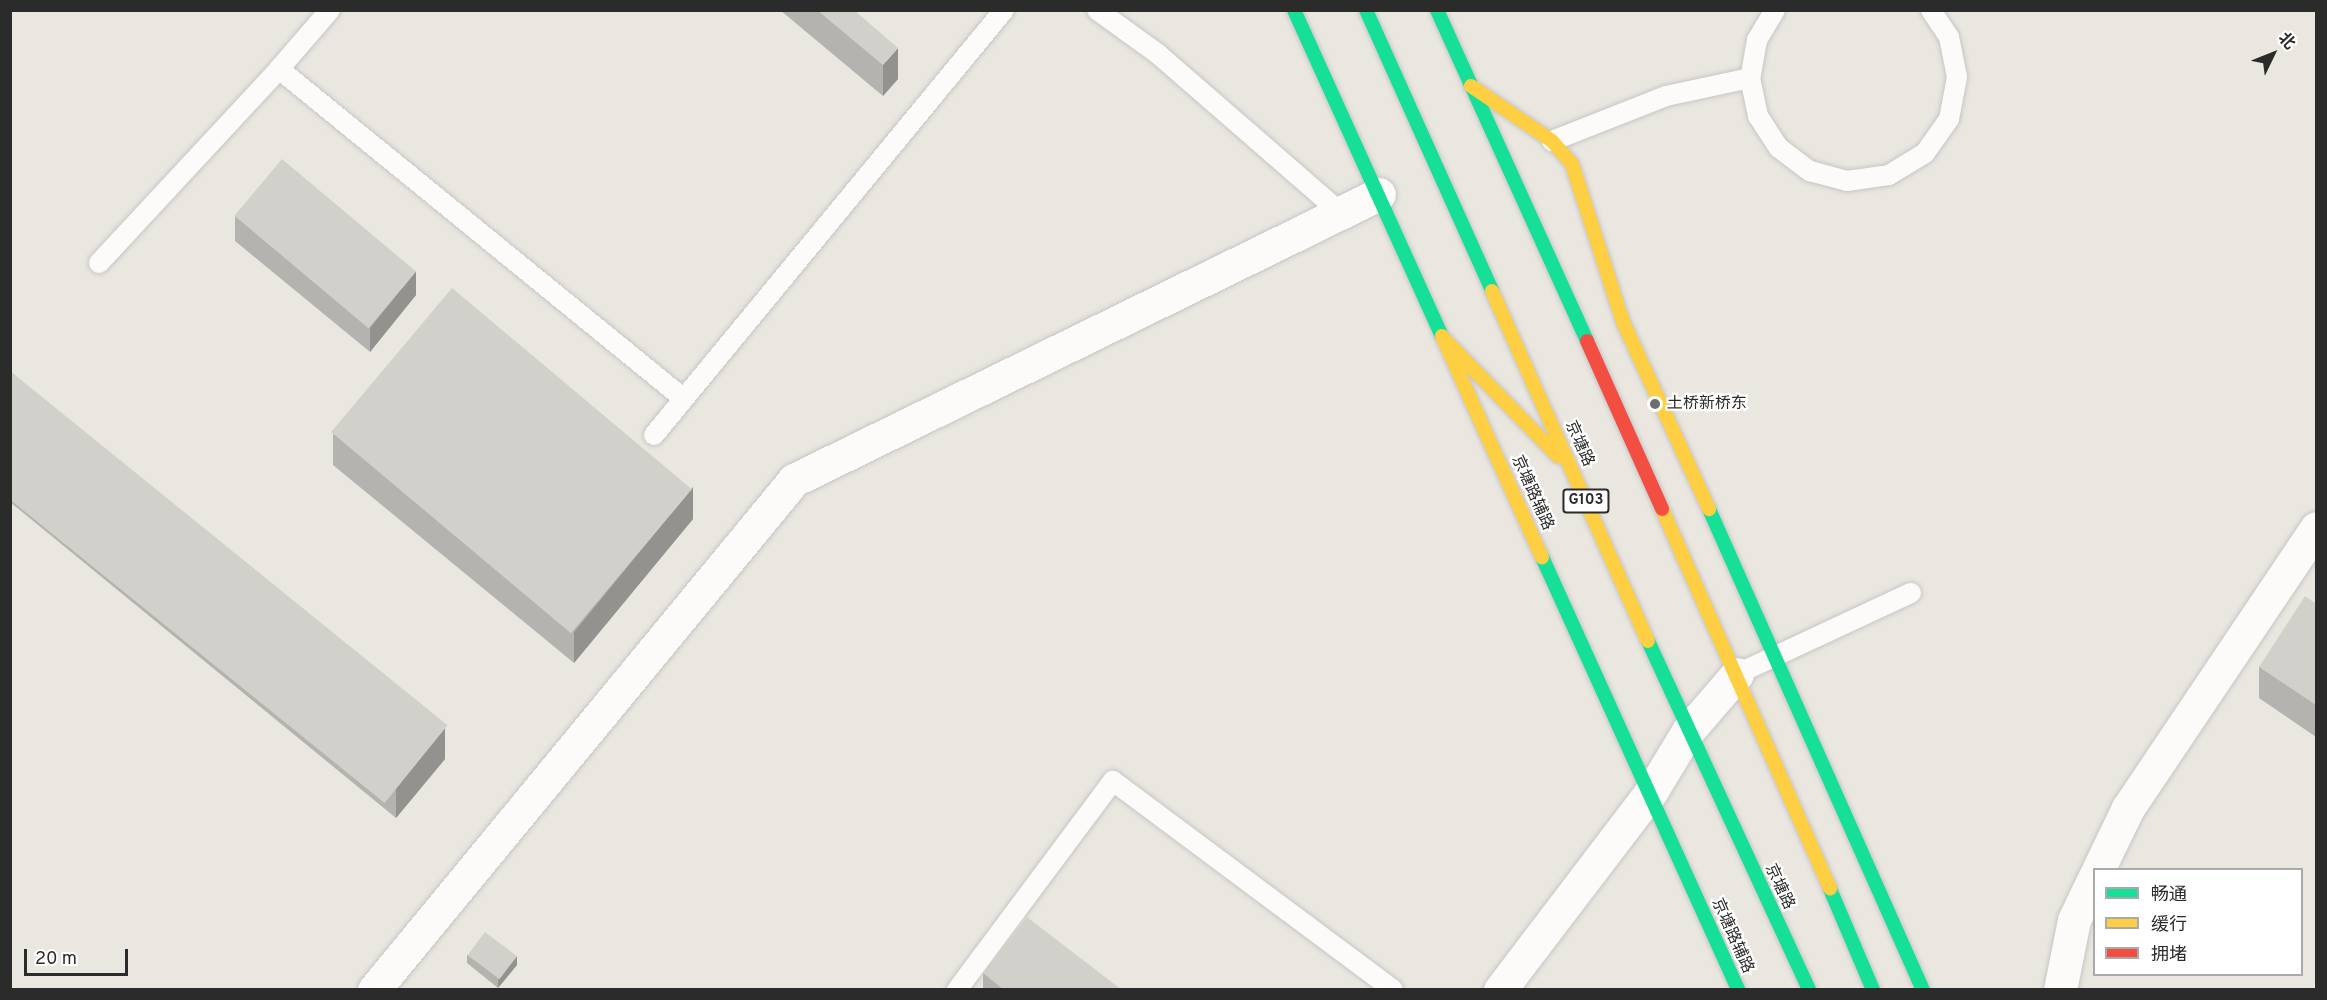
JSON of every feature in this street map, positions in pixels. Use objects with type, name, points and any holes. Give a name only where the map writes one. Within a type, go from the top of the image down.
[{"type":"main road","name":"京塘路辅路","points":[[1294,10],[1651,792],[1738,990]]},
{"type":"main road","name":"京塘路","points":[[1366,10],[1688,730],[1809,990]]},
{"type":"main road","points":[[1437,10],[1737,674],[1873,990]]},
{"type":"main road","points":[[1471,86],[1552,141],[1572,164],[1623,322],[1678,438],[1773,657],[1923,990]]},
{"type":"main road","points":[[1446,341],[1573,470]]},
{"type":"street","points":[[374,990],[794,480],[1379,194]]},
{"type":"street","points":[[2099,868],[2128,808],[2316,528]]},
{"type":"street","points":[[1500,990],[1651,792],[1688,730],[1737,674]]},
{"type":"street","points":[[2060,990],[2074,920],[2093,880]]},
{"type":"lane","points":[[99,263],[279,69],[330,10]]},
{"type":"lane","points":[[654,435],[1004,10]]},
{"type":"lane","points":[[1097,10],[1158,54],[1340,212]]},
{"type":"lane","points":[[1775,10],[1757,40],[1750,78],[1758,116],[1779,148],[1810,171],[1847,181],[1889,175],[1925,153],[1949,119],[1957,77],[1948,37],[1931,10]]},
{"type":"lane","points":[[279,69],[684,399]]},
{"type":"lane","points":[[1552,141],[1666,96],[1750,78]]},
{"type":"lane","points":[[1737,674],[1911,593]]},
{"type":"lane","points":[[957,990],[1113,781],[1393,990]]},
{"type":"building","points":[[817,10],[854,10],[898,48],[883,65]]},
{"type":"building","points":[[282,159],[416,271],[368,328],[234,216]]},
{"type":"building","points":[[452,288],[692,489],[571,633],[331,432]]},
{"type":"building","points":[[10,371],[448,725],[385,803],[10,500]]},
{"type":"building","points":[[2305,596],[2316,604],[2316,705],[2259,667]]},
{"type":"building","points":[[1027,917],[1122,990],[1004,990],[983,973]]},
{"type":"building","points":[[485,932],[517,956],[499,979],[468,955]]},
{"type":"traffic: fast","points":[[1294,10],[1442,336]]},
{"type":"traffic: fast","points":[[1366,10],[1492,291]]},
{"type":"traffic: fast","points":[[1437,10],[1587,341]]},
{"type":"traffic: fast","points":[[1709,509],[1923,990]]},
{"type":"traffic: fast","points":[[1542,557],[1738,990]]},
{"type":"traffic: fast","points":[[1648,641],[1809,990]]},
{"type":"traffic: fast","points":[[1830,889],[1873,990]]},
{"type":"traffic: slow","points":[[1471,86],[1552,141],[1572,164],[1623,322],[1709,509]]},
{"type":"traffic: slow","points":[[1492,291],[1648,641]]},
{"type":"traffic: slow","points":[[1442,336],[1542,557]]},
{"type":"traffic: slow","points":[[1446,341],[1558,456]]},
{"type":"traffic: slow","points":[[1662,509],[1830,889]]},
{"type":"traffic: jam","points":[[1587,341],[1662,509]]},
{"type":"place","name":"土桥新桥东","points":[[1655,404]]}]
